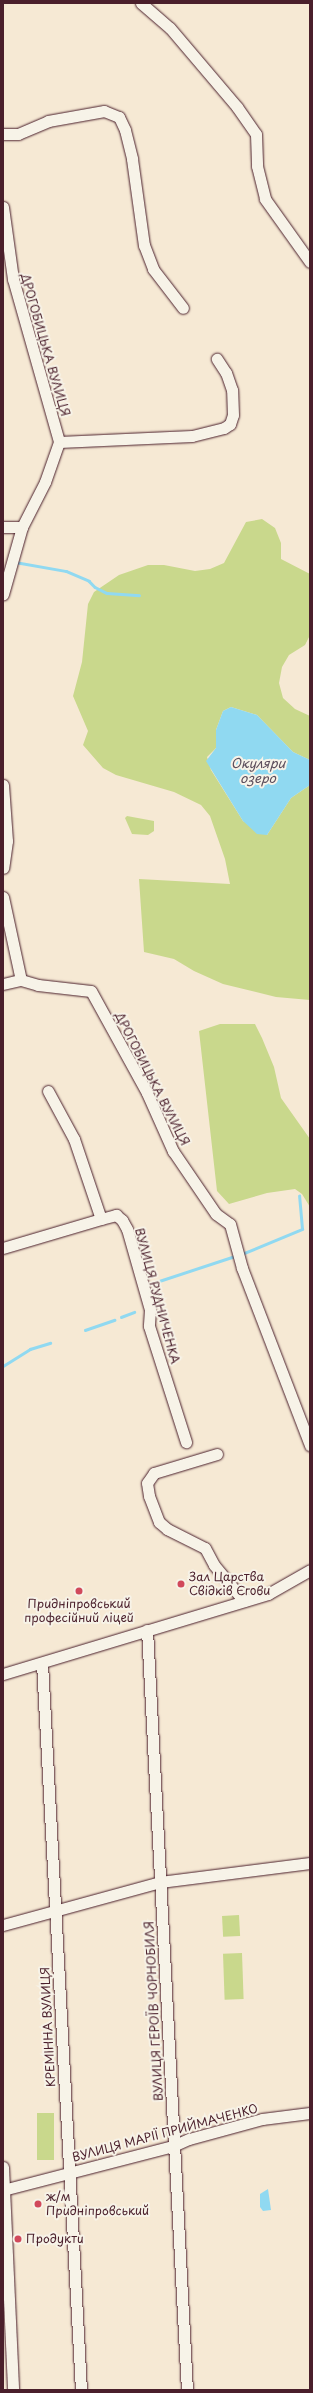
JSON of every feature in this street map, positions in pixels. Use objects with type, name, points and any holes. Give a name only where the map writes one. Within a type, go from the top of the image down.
[{"type":"street","points":[[141,3],[170,28],[237,107],[256,134],[257,166],[265,199],[310,262]]},
{"type":"street","points":[[3,134],[18,134],[48,121],[104,111],[119,117],[126,130],[132,159],[144,245],[153,269],[183,308]]},
{"type":"street","name":"ДРОГОБИЦЬКА ВУЛИЦЯ","points":[[3,207],[14,285],[59,442]]},
{"type":"street","points":[[3,594],[22,527],[45,482],[59,442],[192,436],[224,428],[230,424],[233,415],[232,390],[226,373],[217,358]]},
{"type":"street","points":[[3,527],[22,527]]},
{"type":"street","points":[[3,785],[6,841],[3,868]]},
{"type":"street","points":[[3,897],[21,980],[3,984]]},
{"type":"street","name":"ДРОГОБИЦЬКА ВУЛИЦЯ","points":[[21,980],[38,985],[92,991],[147,1093],[173,1151],[216,1214],[230,1224],[239,1258],[309,1440]]},
{"type":"street","points":[[3,1248],[101,1219],[74,1139],[48,1091]]},
{"type":"street","name":"ВУЛИЦЯ РУДНИЧЕНКА","points":[[101,1219],[116,1215],[122,1220],[127,1229],[150,1310],[149,1326],[186,1442]]},
{"type":"street","points":[[217,1454],[154,1473],[147,1483],[149,1496],[159,1522],[167,1529],[205,1548],[214,1565],[244,1601]]},
{"type":"street","points":[[3,1674],[268,1594],[310,1570]]},
{"type":"street","name":"ВУЛИЦЯ ГЕРОЇВ ЧОРНОБИЛЯ","points":[[147,1630],[187,2390]]},
{"type":"street","name":"КРЕМІННА ВУЛИЦЯ","points":[[42,1663],[68,2173],[81,2390]]},
{"type":"street","points":[[3,1925],[160,1882],[310,1863]]},
{"type":"street","name":"ВУЛИЦЯ МАРІЇ ПРИЙМАЧЕНКО","points":[[4,2190],[173,2146],[189,2139],[262,2119],[310,2113]]},
{"type":"street","points":[[3,2167],[13,2390]]},
{"type":"green space","points":[[262,519],[275,528],[281,543],[281,559],[310,574],[310,635],[305,645],[289,655],[282,667],[279,683],[283,698],[295,709],[310,716],[310,760],[293,752],[257,715],[231,707],[223,711],[216,730],[216,748],[207,757],[211,770],[243,821],[267,835],[291,798],[310,785],[310,1000],[276,997],[223,984],[194,971],[174,959],[144,952],[139,879],[230,884],[225,859],[210,816],[201,805],[174,792],[116,775],[103,768],[83,745],[88,731],[73,696],[82,662],[88,604],[94,592],[119,575],[148,565],[164,565],[195,571],[210,569],[224,563],[246,522]]},
{"type":"green space","points":[[127,816],[154,821],[154,831],[148,835],[132,834],[125,818]]},
{"type":"green space","points":[[220,1024],[255,1024],[262,1038],[274,1067],[281,1098],[310,1139],[310,1207],[302,1194],[295,1189],[267,1193],[229,1204],[217,1191],[199,1031]]},
{"type":"green space","points":[[239,1915],[240,1936],[223,1937],[222,1916]]},
{"type":"green space","points":[[242,1953],[244,1999],[225,2000],[223,1954]]},
{"type":"green space","points":[[37,2113],[54,2113],[54,2160],[37,2160]]},
{"type":"water","name":"Окуляри озеро","points":[[231,707],[257,715],[293,752],[310,760],[310,785],[291,798],[267,835],[257,834],[243,821],[206,761],[216,748],[216,730],[223,711]]},
{"type":"water","points":[[268,2189],[271,2210],[263,2211],[260,2207],[260,2194]]},
{"type":"waterway","points":[[15,562],[66,571],[89,581],[95,587],[107,593],[139,595]]},
{"type":"waterway","points":[[242,1254],[302,1229],[299,1196]]},
{"type":"waterway","points":[[150,1284],[235,1256]]},
{"type":"waterway","points":[[121,1317],[134,1312]]},
{"type":"waterway","points":[[85,1330],[114,1320]]},
{"type":"waterway","points":[[3,1366],[30,1349],[50,1343]]},
{"type":"place","name":"Зал Царства Свідків Єгови","points":[[181,1584]]},
{"type":"place","name":"Придніпровський професійний ліцей","points":[[79,1591]]},
{"type":"place","name":"ж/м Придніпровський","points":[[38,2204]]},
{"type":"place","name":"Продукти","points":[[18,2239]]}]
